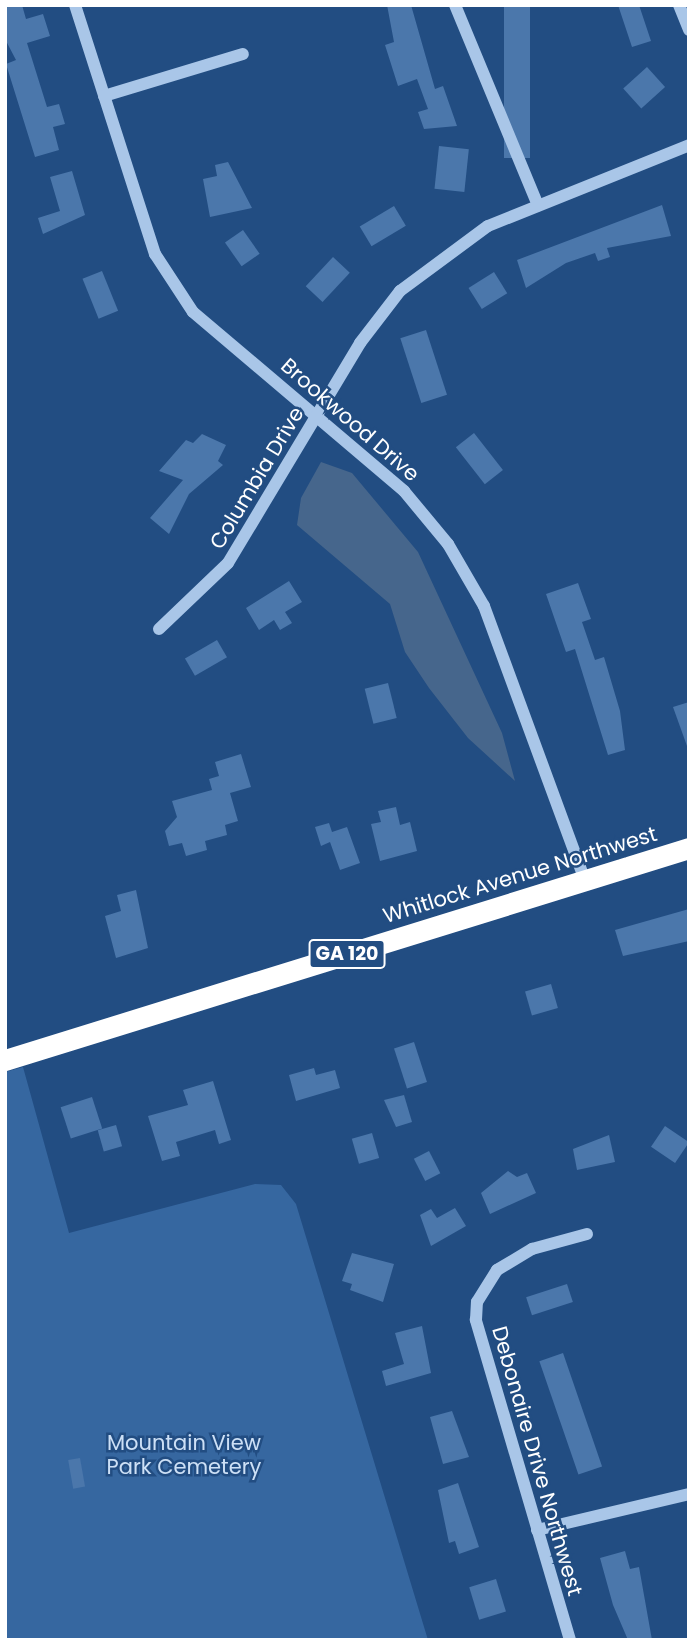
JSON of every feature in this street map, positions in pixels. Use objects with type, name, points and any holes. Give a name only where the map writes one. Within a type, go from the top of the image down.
[{"type":"highway","name":"Whitlock Avenue Northwest","points":[[5,1060],[689,848]]},
{"type":"street","name":"Brookwood Drive","points":[[75,5],[155,254],[193,312],[318,415],[404,491],[454,554],[484,606],[585,880]]},
{"type":"street","points":[[455,5],[538,205]]},
{"type":"street","points":[[679,5],[689,30]]},
{"type":"street","points":[[104,96],[243,54]]},
{"type":"street","name":"Columbia Drive","points":[[159,629],[228,563],[318,415],[400,291],[447,251],[538,205],[689,145]]},
{"type":"street","name":"Debonaire Drive Northwest","points":[[570,1640],[480,1339],[477,1303],[484,1286],[513,1259],[587,1234]]},
{"type":"street","points":[[537,1530],[689,1494]]},
{"type":"green space","name":"Mountain View Park Cemetery","points":[[23,1067],[69,1233],[255,1184],[281,1185],[296,1204],[428,1640],[5,1640],[5,1072]]},
{"type":"shaded area","points":[[321,462],[352,473],[418,552],[502,733],[515,781],[468,738],[429,688],[405,652],[390,604],[297,525],[301,498]]},
{"type":"building","points":[[5,5],[22,5],[26,19],[43,14],[50,36],[27,43],[47,107],[59,104],[65,124],[53,127],[59,150],[35,157],[6,64],[16,60],[5,39]]},
{"type":"building","points":[[387,5],[411,5],[435,89],[443,86],[457,126],[424,129],[418,112],[428,109],[417,79],[398,86],[385,45],[394,42]]},
{"type":"building","points":[[504,5],[530,5],[530,158],[504,158]]},
{"type":"building","points":[[618,5],[639,5],[651,41],[632,47]]},
{"type":"building","points":[[647,67],[665,87],[641,108],[623,88]]},
{"type":"building","points":[[439,146],[469,149],[464,192],[435,189]]},
{"type":"building","points":[[228,162],[252,208],[210,217],[203,179],[217,176],[215,165]]},
{"type":"building","points":[[72,171],[85,215],[43,234],[38,218],[60,211],[50,177]]},
{"type":"building","points":[[662,205],[671,236],[607,248],[610,257],[598,261],[595,253],[566,263],[526,288],[517,260]]},
{"type":"building","points":[[394,206],[406,226],[372,246],[360,227]]},
{"type":"building","points":[[243,230],[260,254],[242,266],[225,243]]},
{"type":"building","points":[[333,257],[350,273],[323,302],[306,286]]},
{"type":"building","points":[[102,271],[118,311],[99,319],[83,279]]},
{"type":"building","points":[[494,272],[507,293],[482,309],[469,288]]},
{"type":"building","points":[[426,330],[447,395],[421,403],[400,338]]},
{"type":"building","points":[[474,433],[503,470],[485,484],[456,447]]},
{"type":"building","points":[[202,434],[226,445],[218,461],[223,465],[189,494],[169,534],[150,518],[183,480],[159,471],[186,440],[193,443]]},
{"type":"building","points":[[289,581],[302,602],[285,612],[292,623],[280,630],[274,620],[259,630],[246,608]]},
{"type":"building","points":[[578,583],[591,619],[582,622],[595,660],[604,657],[620,711],[625,750],[608,755],[575,649],[566,652],[546,594]]},
{"type":"building","points":[[217,640],[227,657],[195,676],[185,658]]},
{"type":"building","points":[[388,683],[397,718],[373,724],[365,689]]},
{"type":"building","points":[[689,702],[689,746],[687,746],[673,707]]},
{"type":"building","points":[[241,754],[251,787],[230,793],[238,821],[225,825],[227,835],[205,841],[207,850],[186,856],[182,843],[169,846],[165,831],[177,817],[172,801],[212,790],[209,779],[219,776],[215,762]]},
{"type":"building","points":[[396,807],[400,825],[410,822],[417,851],[380,861],[371,824],[381,822],[378,811]]},
{"type":"building","points":[[329,823],[332,832],[347,827],[360,863],[340,870],[330,842],[321,846],[315,827]]},
{"type":"building","points":[[136,890],[148,948],[116,958],[105,916],[121,911],[117,895]]},
{"type":"building","points":[[689,909],[689,941],[623,956],[615,930]]},
{"type":"building","points":[[551,984],[558,1008],[532,1015],[525,991]]},
{"type":"building","points":[[414,1042],[427,1082],[407,1088],[394,1048]]},
{"type":"building","points":[[314,1068],[316,1075],[335,1070],[340,1088],[296,1101],[289,1075]]},
{"type":"building","points":[[213,1081],[231,1140],[219,1144],[215,1130],[176,1142],[180,1156],[162,1161],[148,1116],[188,1105],[183,1090]]},
{"type":"building","points":[[404,1095],[412,1122],[396,1127],[384,1100]]},
{"type":"building","points":[[92,1097],[102,1128],[71,1139],[61,1107]]},
{"type":"building","points":[[116,1125],[122,1146],[104,1151],[98,1130]]},
{"type":"building","points":[[665,1126],[689,1142],[675,1163],[651,1147]]},
{"type":"building","points":[[372,1133],[379,1158],[359,1164],[352,1139]]},
{"type":"building","points":[[609,1135],[615,1162],[577,1170],[573,1149]]},
{"type":"building","points":[[429,1151],[440,1173],[425,1181],[414,1159]]},
{"type":"building","points":[[508,1171],[517,1177],[527,1173],[536,1193],[490,1214],[481,1193]]},
{"type":"building","points":[[455,1208],[466,1226],[431,1246],[420,1215],[431,1209],[437,1218]]},
{"type":"building","points":[[352,1253],[394,1264],[383,1302],[350,1290],[352,1284],[342,1281]]},
{"type":"building","points":[[567,1284],[573,1302],[532,1315],[526,1297]]},
{"type":"building","points":[[422,1326],[431,1373],[386,1386],[382,1371],[404,1364],[395,1333]]},
{"type":"building","points":[[563,1353],[602,1466],[578,1475],[539,1361]]},
{"type":"building","points":[[452,1411],[469,1457],[443,1464],[430,1417]]},
{"type":"building","points":[[80,1458],[85,1487],[73,1489],[68,1460]]},
{"type":"building","points":[[458,1483],[479,1547],[459,1554],[455,1541],[449,1543],[438,1490]]},
{"type":"building","points":[[625,1551],[630,1569],[639,1567],[652,1640],[628,1640],[613,1605],[600,1558]]},
{"type":"building","points":[[496,1579],[506,1612],[479,1620],[469,1587]]}]
